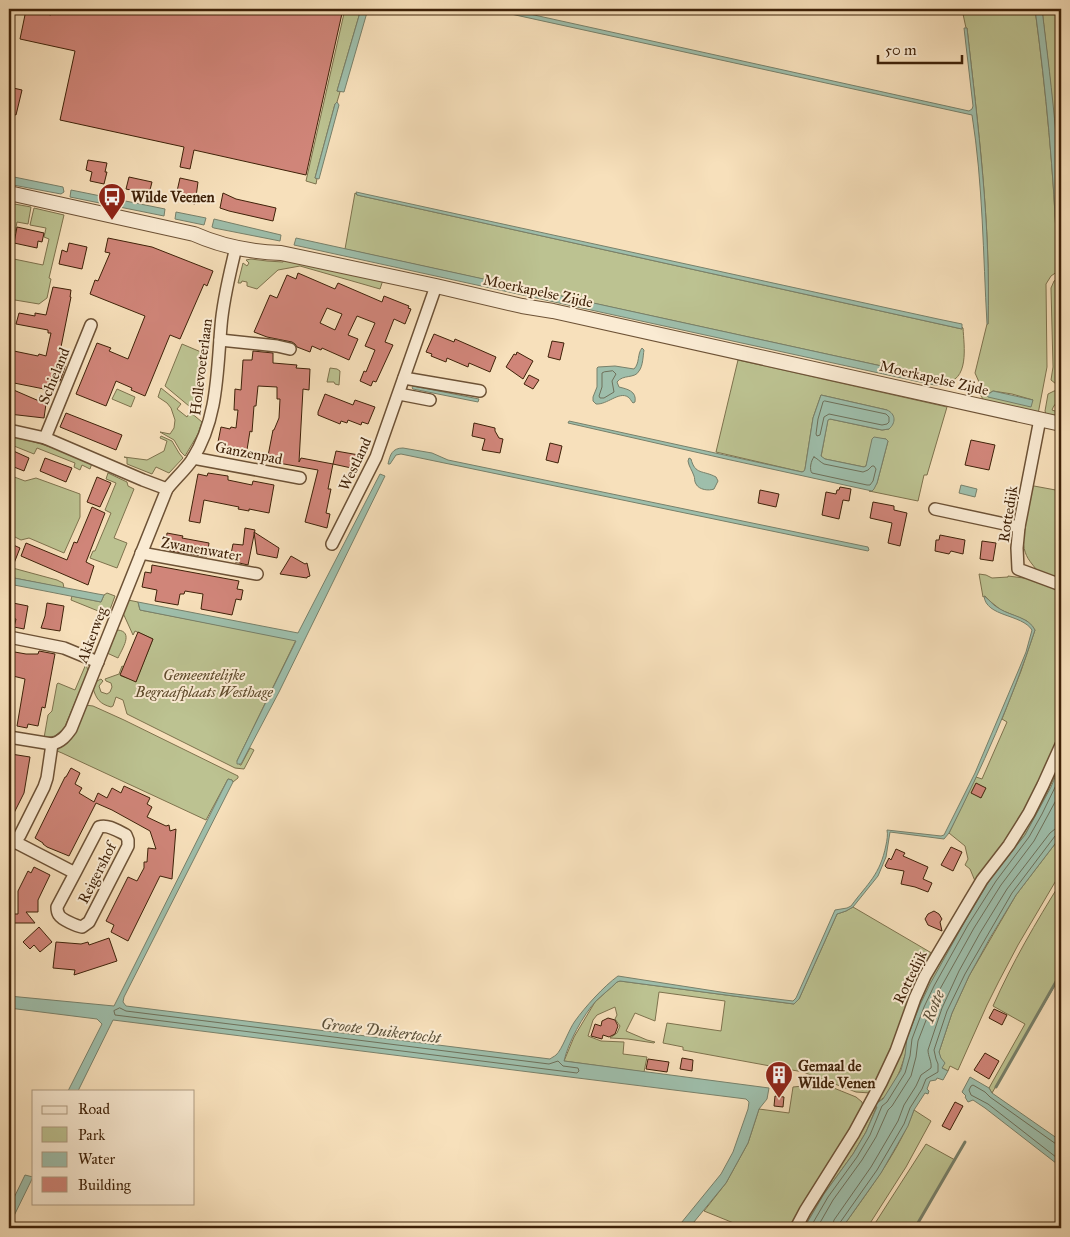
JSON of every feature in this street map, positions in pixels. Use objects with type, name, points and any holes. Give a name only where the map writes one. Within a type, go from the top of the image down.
[{"type":"street","name":"Moerkapelse Zijde","points":[[9,193],[194,234],[211,241],[236,247],[260,252],[281,253],[522,306],[562,313],[1061,424]]},
{"type":"street","name":"Hollevoeterlaan","points":[[167,489],[193,458],[204,437],[212,412],[223,309],[236,247]]},
{"type":"street","name":"Westland","points":[[332,544],[376,457],[436,286]]},
{"type":"street","name":"Schieland","points":[[45,438],[91,325]]},
{"type":"street","points":[[220,340],[290,349]]},
{"type":"street","points":[[404,378],[480,391]]},
{"type":"street","points":[[399,394],[430,400]]},
{"type":"street","name":"Rottedijk","points":[[1040,419],[1019,527],[1018,569],[1061,585]]},
{"type":"street","points":[[9,430],[45,438],[167,489]]},
{"type":"street","name":"Ganzenpad","points":[[193,458],[300,478]]},
{"type":"street","name":"Akkerweg","points":[[52,744],[64,738],[71,729],[167,489]]},
{"type":"street","points":[[935,509],[1019,527]]},
{"type":"street","name":"Zwanenwater","points":[[140,553],[257,574]]},
{"type":"street","points":[[9,637],[64,648],[98,662]]},
{"type":"street","points":[[9,737],[52,744],[44,787],[20,835],[12,844]]},
{"type":"street","name":"Rottedijk","points":[[796,1228],[854,1133],[885,1075],[925,976],[982,880],[1009,845],[1029,813],[1061,745]]},
{"type":"street","name":"Reigershof","points":[[107,826],[128,838],[128,846],[89,922],[82,927],[61,917],[57,910],[74,872],[99,827],[107,826]]},
{"type":"street","name":"Reigershof","points":[[12,844],[74,872]]},
{"type":"green space","points":[[345,9],[361,9],[337,91],[340,92],[315,178],[317,179],[316,184],[306,181]]},
{"type":"green space","points":[[964,9],[1035,9],[1049,133],[1057,257],[1061,261],[1061,269],[1051,276],[1046,284],[1047,367],[1038,414],[985,402],[979,393],[979,382],[975,373],[988,324],[988,250],[979,139],[967,28],[963,14],[965,14]],"holes":[[[993,391],[1033,400],[988,394]]]},
{"type":"green space","points":[[1042,9],[1057,9],[1061,41],[1061,198],[1049,71]]},
{"type":"green space","points":[[355,193],[357,195],[962,329],[962,327],[964,362],[958,377],[943,383],[941,379],[345,249]]},
{"type":"green space","points":[[9,203],[31,207],[28,224],[17,222],[15,233],[9,232]]},
{"type":"green space","points":[[34,208],[64,215],[49,278],[51,279],[47,298],[39,304],[9,299],[9,258],[43,265],[49,239],[44,237],[46,228],[30,225]]},
{"type":"green space","points":[[284,259],[383,280],[380,289],[300,266],[278,270],[257,289],[247,286],[247,282],[242,281],[238,283],[243,263],[247,266],[249,263],[246,260],[283,262]]},
{"type":"green space","points":[[1061,276],[1061,282],[1057,284],[1061,342],[1061,384],[1056,384],[1051,380],[1053,367],[1051,288],[1054,281]]},
{"type":"green space","points":[[182,344],[201,352],[199,387],[195,411],[165,386]]},
{"type":"green space","points":[[738,360],[947,407],[927,475],[924,475],[918,501],[869,491],[872,491],[877,483],[888,441],[886,439],[873,439],[866,466],[864,467],[821,457],[828,419],[882,430],[889,429],[887,410],[821,395],[813,418],[805,471],[802,472],[716,452]]},
{"type":"green space","points":[[330,368],[340,371],[339,385],[334,382],[327,382]]},
{"type":"green space","points":[[161,388],[181,404],[177,409],[187,417],[190,412],[202,422],[198,434],[185,456],[174,440],[160,432],[170,434],[174,428],[175,420],[171,408],[158,397]]},
{"type":"green space","points":[[117,389],[135,397],[131,407],[112,399]]},
{"type":"green space","points":[[1061,390],[1059,400],[1052,410],[1061,410],[1061,421],[1047,417],[1045,411],[1048,394]]},
{"type":"green space","points":[[9,436],[40,444],[92,463],[90,469],[82,465],[80,470],[74,467],[75,463],[37,448],[34,454],[9,444]]},
{"type":"green space","points":[[161,436],[172,441],[183,458],[169,473],[156,467],[152,474],[127,464],[127,458],[124,457],[147,460],[164,451],[167,441],[160,438]]},
{"type":"green space","points":[[108,473],[127,482],[128,486],[134,489],[114,538],[127,543],[117,568],[90,558],[93,551],[95,551],[111,513],[105,510],[116,483],[106,479]]},
{"type":"green space","points":[[9,475],[25,481],[36,478],[80,494],[80,517],[64,553],[29,538],[21,540],[9,534]]},
{"type":"green space","points":[[1034,486],[1061,491],[1061,581],[1035,572],[1036,569],[1025,552],[1023,539],[1020,539],[1030,488]]},
{"type":"green space","points":[[9,567],[57,580],[63,583],[64,588],[9,577]]},
{"type":"green space","points":[[979,574],[992,578],[1008,576],[1039,580],[1061,591],[1061,738],[1033,800],[1020,822],[978,880],[975,881],[970,869],[965,865],[968,859],[965,846],[949,833],[976,777],[982,779],[1007,722],[1002,719],[1035,630],[1027,621],[1001,610],[985,596],[983,597]]},
{"type":"green space","points":[[107,593],[115,596],[108,615],[71,600],[72,596],[101,602]]},
{"type":"green space","name":"Gemeentelijke Begraafplaats Westhage","points":[[128,600],[138,602],[140,610],[296,640],[237,761],[241,765],[250,748],[254,750],[244,769],[235,768],[127,714],[123,700],[116,697],[111,707],[101,703],[97,698],[93,688],[95,682],[101,679],[103,681],[99,686],[101,692],[107,694],[112,687],[111,683],[105,679],[119,674],[122,666],[124,667],[121,676],[136,681],[153,639],[135,631],[133,635],[123,613]]},
{"type":"green space","points":[[118,630],[123,631],[126,637],[118,658],[107,653]]},
{"type":"green space","points":[[86,664],[88,671],[64,729],[55,736],[44,738],[57,684],[75,690]]},
{"type":"green space","points":[[85,705],[93,706],[124,720],[238,776],[238,778],[233,782],[228,779],[206,820],[57,751],[57,748],[63,745],[72,735]]},
{"type":"green space","points":[[1061,752],[1061,763],[1025,835],[991,878],[964,923],[892,1087],[884,1098],[879,1101],[866,1132],[853,1154],[824,1194],[804,1228],[799,1228],[833,1172],[917,998]]},
{"type":"green space","points":[[1061,836],[1061,872],[999,981],[958,1070],[950,1066],[948,1071],[942,1068],[939,1052],[952,1013],[969,976],[1016,895]]},
{"type":"green space","points":[[1061,882],[1061,975],[992,1093],[989,1088],[1025,1024],[993,1006],[1042,912]]},
{"type":"green space","points":[[853,907],[935,955],[894,1050],[870,1093],[856,1092],[803,1072],[683,1050],[683,1047],[663,1043],[667,1023],[721,1031],[725,1001],[659,992],[655,1021],[635,1013],[626,1031],[654,1043],[610,1038],[617,1033],[620,1026],[615,1019],[617,1015],[615,1007],[597,1015],[593,1020],[588,1036],[601,1041],[624,1042],[623,1054],[647,1057],[644,1072],[564,1061],[574,1037],[595,1002],[620,981],[794,1004],[799,999],[837,914]]},
{"type":"green space","points":[[824,1084],[856,1097],[862,1102],[863,1107],[793,1228],[746,1228],[704,1211],[726,1183],[748,1143],[759,1109],[789,1113],[793,1087]]},
{"type":"green space","points":[[914,1110],[931,1121],[906,1167],[867,1228],[842,1228],[891,1156]]},
{"type":"green space","points":[[926,1144],[955,1160],[915,1228],[872,1228]]},
{"type":"water","points":[[361,9],[368,9],[344,92],[337,91]]},
{"type":"water","points":[[488,9],[507,9],[969,111],[973,106],[964,28],[967,28],[986,213],[988,324],[981,193],[972,115]]},
{"type":"water","points":[[1035,9],[1042,9],[1053,103],[1059,166],[1061,261],[1057,257],[1049,133]]},
{"type":"water","points":[[337,102],[339,105],[319,179],[315,178],[335,104]]},
{"type":"water","points":[[14,177],[63,187],[64,192],[61,194],[13,185]]},
{"type":"water","points":[[71,190],[165,209],[164,216],[70,197]]},
{"type":"water","points":[[356,192],[962,324],[962,329],[357,195]]},
{"type":"water","points":[[176,212],[206,218],[204,225],[175,219]]},
{"type":"water","points":[[214,219],[281,235],[280,241],[214,228],[212,227]]},
{"type":"water","points":[[296,238],[941,379],[943,383],[941,386],[929,384],[294,245]]},
{"type":"water","points":[[1061,282],[1061,342],[1057,284]]},
{"type":"water","points":[[642,348],[644,350],[643,358],[639,371],[635,375],[622,378],[617,382],[619,387],[633,393],[635,402],[633,403],[628,397],[621,396],[596,404],[593,401],[593,397],[597,387],[597,368],[615,366],[634,369]]},
{"type":"water","points":[[413,386],[479,399],[478,402],[413,389]]},
{"type":"water","points":[[993,391],[1033,400],[1031,407],[988,397],[987,395]]},
{"type":"water","points":[[821,395],[887,410],[892,414],[894,421],[891,427],[882,430],[828,420],[821,456],[825,459],[864,467],[866,466],[872,439],[874,437],[888,441],[877,483],[872,491],[568,423],[569,421],[802,472],[805,469],[813,418]]},
{"type":"water","points":[[403,448],[432,453],[448,460],[868,547],[869,550],[401,454],[396,455],[388,464],[392,453],[396,449]]},
{"type":"water","points":[[689,458],[697,470],[716,477],[718,481],[714,489],[704,490],[697,486],[688,463]]},
{"type":"water","points":[[380,474],[385,476],[279,692],[241,764],[237,764],[296,641],[140,610],[138,602],[298,633]]},
{"type":"water","points":[[961,485],[977,489],[975,497],[959,493]]},
{"type":"water","points":[[9,577],[104,595],[101,602],[9,584]]},
{"type":"water","points":[[984,596],[998,608],[1029,622],[1035,630],[985,759],[949,833],[944,839],[890,832],[886,857],[878,876],[853,907],[837,914],[799,999],[794,1004],[620,981],[591,1007],[572,1038],[564,1061],[769,1088],[767,1099],[759,1109],[748,1143],[726,1183],[689,1228],[677,1228],[721,1174],[733,1152],[748,1109],[749,1102],[746,1099],[113,1020],[78,1090],[69,1090],[102,1024],[97,1019],[9,1008],[9,996],[114,1006],[228,779],[233,782],[124,997],[123,1002],[126,1006],[550,1059],[558,1052],[584,1009],[618,976],[793,1001],[835,910],[851,906],[877,871],[887,839],[887,830],[944,835],[975,773],[1026,652],[1032,630],[1021,621],[997,612],[986,603]]},
{"type":"water","name":"Rotte","points":[[1061,763],[1061,836],[1016,895],[969,976],[952,1013],[939,1052],[945,1063],[942,1068],[948,1071],[943,1080],[937,1078],[930,1081],[927,1089],[929,1091],[928,1094],[925,1093],[914,1110],[908,1126],[881,1173],[842,1228],[804,1228],[824,1194],[853,1154],[866,1132],[877,1107],[875,1103],[883,1099],[901,1070],[907,1038],[930,984],[991,878],[1025,835],[1051,787]]},
{"type":"water","points":[[970,1077],[989,1088],[992,1093],[1061,1141],[1061,1167],[985,1108],[973,1100],[968,1102],[962,1092]]},
{"type":"water","points":[[25,1175],[32,1177],[9,1226],[9,1208]]},
{"type":"building","points":[[52,9],[343,9],[306,175],[194,150],[190,169],[180,167],[184,147],[60,120],[75,51],[20,39],[26,10],[51,15]]},
{"type":"building","points":[[9,87],[22,90],[16,115],[9,113]]},
{"type":"building","points":[[88,160],[107,163],[104,184],[90,181],[92,172],[86,170]]},
{"type":"building","points":[[129,177],[152,182],[149,194],[126,189]]},
{"type":"building","points":[[180,178],[198,182],[195,204],[175,200]]},
{"type":"building","points":[[223,193],[236,199],[276,208],[273,221],[220,208]]},
{"type":"building","points":[[17,227],[44,233],[42,242],[38,241],[37,248],[14,243]]},
{"type":"building","points":[[108,238],[152,247],[213,271],[207,286],[204,284],[180,339],[170,335],[145,396],[116,381],[106,406],[76,394],[97,343],[111,348],[109,351],[128,359],[145,316],[90,294],[95,280],[98,281],[110,253],[105,252]]},
{"type":"building","points":[[69,243],[87,247],[82,269],[59,264],[62,250],[67,252]]},
{"type":"building","points":[[298,273],[335,289],[338,283],[382,302],[384,296],[409,306],[408,308],[411,309],[405,324],[394,319],[385,342],[393,345],[376,382],[373,381],[371,386],[360,381],[375,350],[365,346],[375,323],[357,316],[348,335],[358,339],[349,360],[322,348],[321,350],[312,346],[310,352],[297,347],[292,342],[267,337],[254,332],[270,295],[277,298],[287,275],[296,279]],"holes":[[[327,308],[342,314],[335,330],[320,323]]]},
{"type":"building","points":[[53,287],[71,290],[59,358],[67,360],[60,381],[55,382],[54,391],[9,382],[9,350],[46,356],[51,333],[48,333],[48,330],[16,324],[19,313],[35,316],[35,313],[46,315]]},
{"type":"building","points":[[434,334],[454,342],[455,339],[496,357],[490,372],[469,363],[468,367],[447,358],[446,362],[431,356],[432,354],[426,352]]},
{"type":"building","points":[[552,341],[564,343],[560,360],[548,357]]},
{"type":"building","points":[[253,351],[273,353],[273,363],[297,365],[296,368],[310,369],[309,390],[303,389],[299,462],[301,458],[333,464],[328,489],[331,489],[326,513],[330,514],[327,528],[305,522],[318,470],[267,461],[273,430],[279,418],[280,399],[277,399],[277,387],[258,386],[252,432],[250,431],[246,456],[216,452],[221,427],[236,428],[238,410],[234,410],[235,389],[241,390],[243,360],[252,360]]},
{"type":"building","points":[[517,352],[533,361],[523,379],[506,367]]},
{"type":"building","points":[[529,375],[539,380],[533,389],[524,384]]},
{"type":"building","points":[[9,388],[46,404],[44,418],[9,414]]},
{"type":"building","points":[[325,394],[353,405],[355,400],[375,407],[368,424],[362,422],[361,425],[348,420],[347,423],[341,421],[340,424],[318,415]]},
{"type":"building","points":[[66,413],[122,435],[116,450],[60,427]]},
{"type":"building","points":[[474,423],[495,428],[499,438],[503,439],[500,453],[482,450],[485,439],[472,436]]},
{"type":"building","points":[[971,440],[995,445],[989,470],[965,465]]},
{"type":"building","points":[[550,443],[562,446],[558,463],[546,460]]},
{"type":"building","points":[[9,449],[29,458],[24,471],[9,465]]},
{"type":"building","points":[[336,451],[359,455],[356,469],[333,464]]},
{"type":"building","points":[[45,458],[72,468],[66,482],[40,471]]},
{"type":"building","points":[[208,473],[228,476],[228,480],[252,485],[253,481],[274,485],[269,513],[238,509],[239,507],[204,500],[200,523],[189,521],[198,474],[207,476]]},
{"type":"building","points":[[97,477],[111,483],[100,507],[87,502]]},
{"type":"building","points":[[840,487],[851,489],[849,501],[843,500],[839,519],[822,515],[826,492],[836,494]]},
{"type":"building","points":[[760,490],[779,494],[776,507],[758,503]]},
{"type":"building","points":[[873,502],[894,506],[894,510],[907,513],[900,546],[888,543],[892,523],[870,518]]},
{"type":"building","points":[[92,507],[105,513],[86,562],[94,566],[88,585],[21,556],[26,543],[67,560],[74,542],[77,543]]},
{"type":"building","points":[[245,528],[255,530],[248,565],[235,562],[236,555],[231,554],[233,544],[243,545]]},
{"type":"building","points":[[254,532],[279,548],[277,558],[257,554]]},
{"type":"building","points":[[167,533],[209,543],[207,557],[170,551],[171,544],[166,543]]},
{"type":"building","points":[[940,535],[965,540],[963,554],[951,551],[949,554],[935,551],[936,540],[939,540]]},
{"type":"building","points":[[982,541],[996,543],[993,561],[980,559]]},
{"type":"building","points":[[9,543],[20,548],[9,576]]},
{"type":"building","points":[[291,556],[305,564],[307,563],[310,576],[307,578],[280,574]]},
{"type":"building","points":[[152,565],[239,581],[237,589],[243,590],[241,600],[236,599],[232,615],[201,609],[203,594],[185,591],[184,594],[180,594],[178,605],[155,601],[157,590],[142,587],[145,572],[151,573]]},
{"type":"building","points":[[13,603],[28,606],[24,629],[14,627],[16,619],[10,618]]},
{"type":"building","points":[[47,603],[64,606],[60,631],[41,628]]},
{"type":"building","points":[[138,632],[153,639],[136,682],[120,675]]},
{"type":"building","points":[[9,651],[38,654],[39,651],[55,654],[45,708],[42,707],[38,726],[28,724],[27,728],[17,726],[25,679],[9,675]]},
{"type":"building","points":[[11,754],[30,757],[24,793],[9,823],[9,764]]},
{"type":"building","points":[[71,768],[80,773],[75,784],[82,788],[79,793],[94,802],[98,793],[107,798],[112,788],[121,793],[124,786],[150,798],[147,804],[152,807],[147,817],[166,826],[169,825],[170,831],[176,829],[172,879],[160,876],[128,941],[111,932],[114,925],[106,921],[128,877],[137,881],[144,868],[144,862],[147,862],[148,848],[156,849],[150,831],[96,803],[69,856],[47,847],[35,838]]},
{"type":"building","points":[[976,783],[986,788],[981,798],[971,793]]},
{"type":"building","points":[[951,847],[962,852],[953,871],[941,865]]},
{"type":"building","points":[[896,849],[905,853],[903,856],[928,867],[923,879],[932,883],[928,892],[901,884],[904,871],[885,866],[889,858],[891,860]]},
{"type":"building","points":[[34,867],[50,875],[38,900],[38,912],[26,912],[35,923],[12,923],[12,914],[18,914],[18,891],[28,871],[31,873]]},
{"type":"building","points":[[934,911],[942,919],[940,922],[942,931],[928,925],[925,919],[928,914]]},
{"type":"building","points":[[39,927],[52,942],[40,952],[34,945],[30,949],[23,942]]},
{"type":"building","points":[[109,938],[117,961],[74,975],[75,970],[53,968],[56,942],[81,944],[88,942],[89,945]]},
{"type":"building","points":[[994,1009],[1007,1015],[1002,1025],[989,1018]]},
{"type":"building","points":[[608,1018],[615,1020],[618,1026],[615,1034],[609,1037],[603,1035],[602,1039],[591,1036],[595,1024],[601,1026],[602,1021]]},
{"type":"building","points":[[985,1053],[999,1061],[989,1079],[974,1070]]},
{"type":"building","points":[[682,1058],[693,1060],[692,1071],[680,1069]]},
{"type":"building","points":[[648,1059],[669,1062],[667,1072],[646,1069]]},
{"type":"building","name":"Gemaal de Wilde Venen","points":[[775,1096],[784,1097],[783,1107],[774,1106]]},
{"type":"building","points":[[955,1102],[963,1106],[950,1130],[942,1126]]},
{"type":"waterway","points":[[996,1087],[1061,973]]},
{"type":"waterway","points":[[915,1228],[965,1142]]},
{"type":"place","name":"Wilde Veenen","points":[[112,221]]},
{"type":"place","name":"Gemaal de Wilde Venen","points":[[779,1099]]},
{"type":"water label","name":"Groote Duikertocht","points":[[381,1030]]}]
